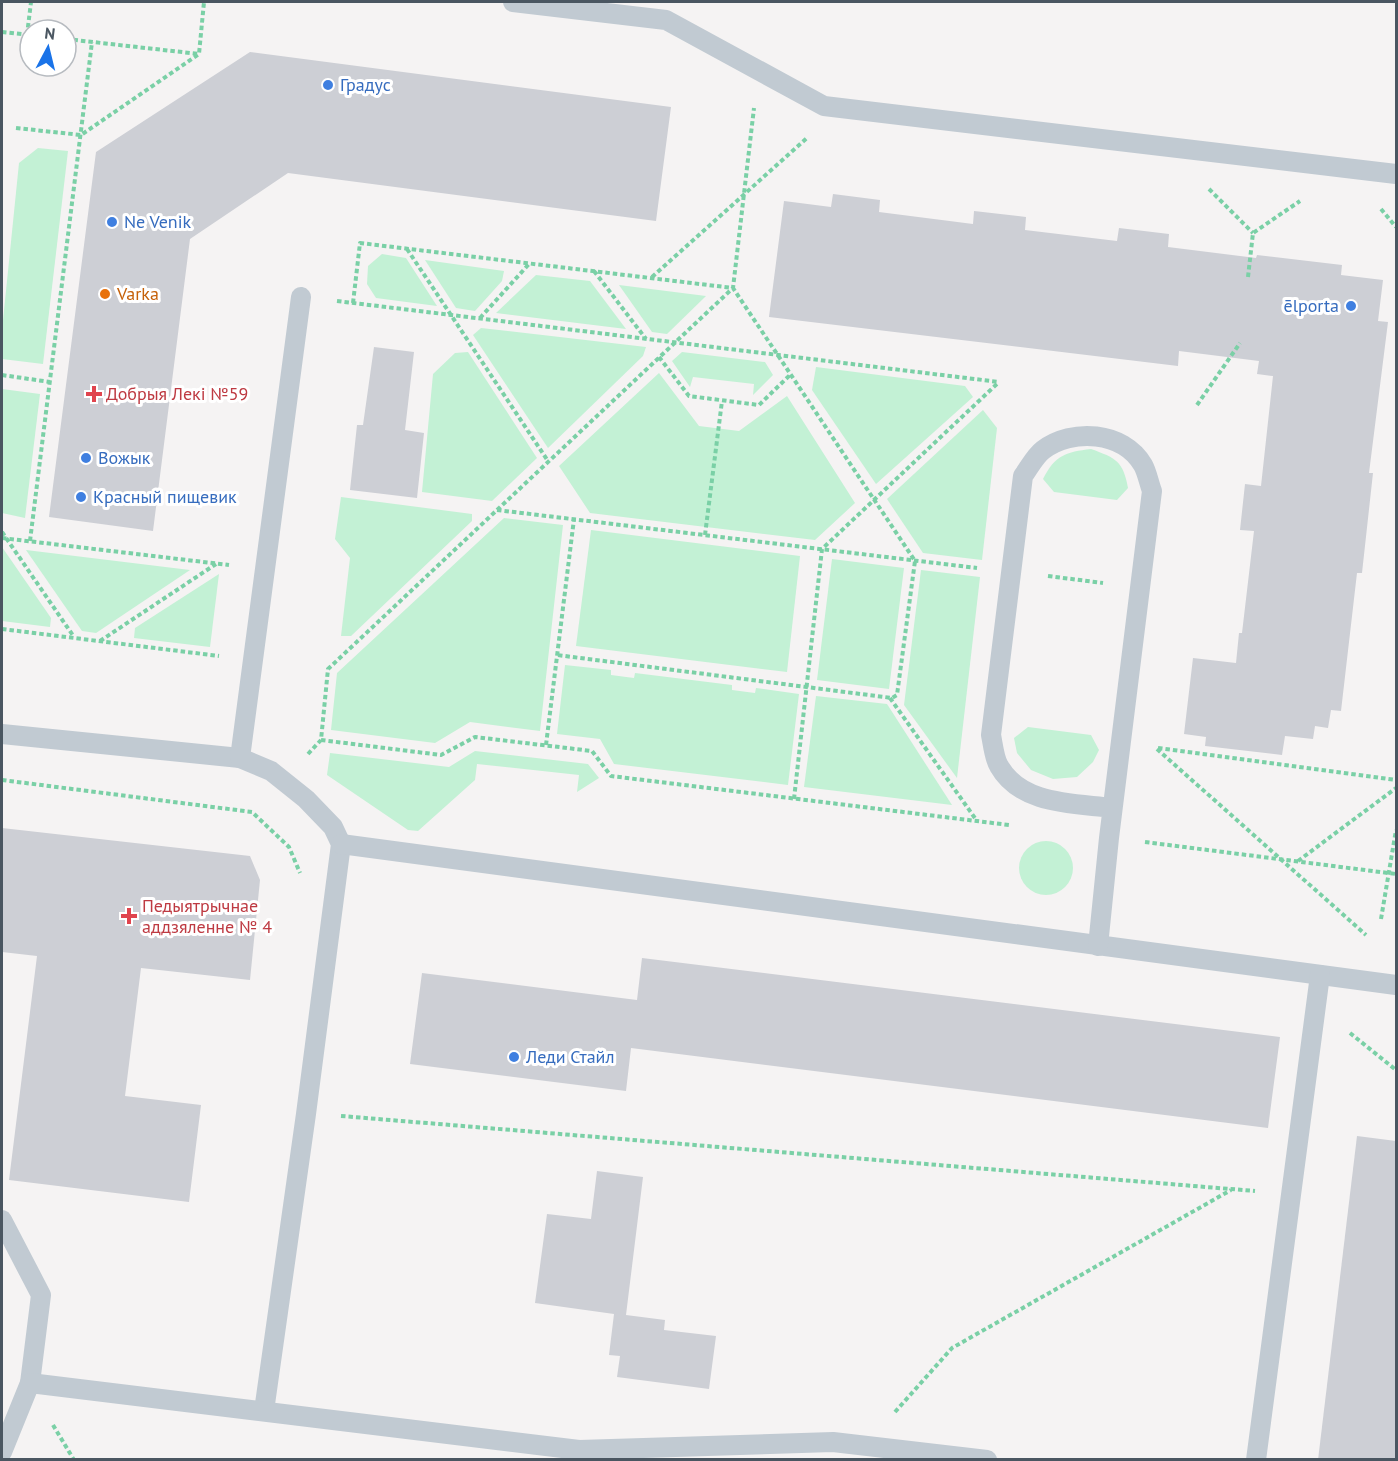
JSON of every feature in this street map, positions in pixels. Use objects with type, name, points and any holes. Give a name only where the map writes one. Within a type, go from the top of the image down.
[{"type":"lane","points":[[513,2],[667,11],[824,106],[1396,174]]},
{"type":"lane","points":[[240,758],[301,297]]},
{"type":"lane","points":[[1098,946],[1112,808],[1152,491],[1143,464],[1123,444],[1099,436],[1069,438],[1042,450],[1023,476],[991,735],[998,766],[1020,789],[1050,800],[1112,808]]},
{"type":"lane","points":[[2,734],[240,758],[271,771],[306,799],[333,827],[340,844],[306,1114],[264,1411]]},
{"type":"lane","points":[[340,844],[1396,985]]},
{"type":"lane","points":[[1256,1460],[1320,975]]},
{"type":"lane","points":[[2,1220],[41,1295],[30,1383],[2,1452]]},
{"type":"lane","points":[[30,1383],[579,1450],[833,1442],[987,1460]]},
{"type":"path","points":[[30,18],[31,2]]},
{"type":"path","points":[[199,54],[204,2]]},
{"type":"path","points":[[2,32],[18,34]]},
{"type":"path","points":[[78,40],[199,54]]},
{"type":"path","points":[[30,542],[92,42]]},
{"type":"path","points":[[16,128],[81,135],[199,54]]},
{"type":"path","points":[[306,755],[321,740],[328,669],[733,288],[754,108]]},
{"type":"path","points":[[651,278],[808,136]]},
{"type":"path","points":[[1203,183],[1253,233]]},
{"type":"path","points":[[1248,277],[1253,233],[1307,196]]},
{"type":"path","points":[[1377,204],[1396,227]]},
{"type":"path","points":[[353,303],[360,243],[733,288],[915,561],[897,695],[890,698],[557,655]]},
{"type":"path","points":[[407,248],[548,461]]},
{"type":"path","points":[[480,319],[529,263]]},
{"type":"path","points":[[594,271],[646,339]]},
{"type":"path","points":[[301,297],[999,382],[822,549],[794,799]]},
{"type":"path","points":[[1197,405],[1240,344]]},
{"type":"path","points":[[659,357],[689,396],[722,401],[759,405],[791,374]]},
{"type":"path","points":[[2,375],[50,382]]},
{"type":"path","points":[[705,535],[722,401]]},
{"type":"path","points":[[497,510],[981,568]]},
{"type":"path","points":[[546,745],[574,519]]},
{"type":"path","points":[[2,532],[74,638]]},
{"type":"path","points":[[4,538],[229,565]]},
{"type":"path","points":[[99,641],[216,564]]},
{"type":"path","points":[[1038,575],[1107,584]]},
{"type":"path","points":[[2,629],[219,656]]},
{"type":"path","points":[[321,740],[441,755],[475,737],[546,745],[592,751],[611,776],[978,822],[890,698]]},
{"type":"path","points":[[1366,935],[1157,748],[1396,780]]},
{"type":"path","points":[[2,780],[252,812],[289,847],[303,882]]},
{"type":"path","points":[[1297,861],[1396,788]]},
{"type":"path","points":[[1381,919],[1396,830]]},
{"type":"path","points":[[1138,841],[1396,874]]},
{"type":"path","points":[[1349,1032],[1396,1070]]},
{"type":"path","points":[[306,1114],[1292,1193]]},
{"type":"path","points":[[865,1446],[952,1348],[1232,1189]]},
{"type":"path","points":[[51,1422],[74,1460]]},
{"type":"green space","points":[[38,148],[68,151],[43,364],[2,359],[2,330],[19,163]]},
{"type":"green space","points":[[382,254],[406,258],[437,306],[376,298],[367,284],[368,266]]},
{"type":"green space","points":[[425,260],[504,271],[502,281],[475,311],[456,308]]},
{"type":"green space","points":[[536,275],[590,281],[626,329],[496,313]]},
{"type":"green space","points":[[619,285],[706,296],[667,334],[652,332]]},
{"type":"green space","points":[[481,328],[646,347],[643,356],[548,448],[473,335]]},
{"type":"green space","points":[[468,352],[537,458],[492,501],[422,492],[433,374],[455,353]]},
{"type":"green space","points":[[682,352],[765,362],[773,375],[753,395],[754,384],[693,377],[690,387],[672,361]]},
{"type":"green space","points":[[816,367],[965,386],[973,397],[876,484],[812,390]]},
{"type":"green space","points":[[659,373],[699,426],[739,431],[787,396],[855,503],[815,540],[590,513],[559,466]]},
{"type":"green space","points":[[2,389],[40,394],[25,518],[2,513]]},
{"type":"green space","points":[[983,410],[997,428],[982,560],[923,553],[887,499]]},
{"type":"green space","points":[[1091,449],[1107,455],[1121,466],[1128,488],[1117,500],[1054,492],[1043,479],[1047,471],[1062,456]]},
{"type":"green space","points":[[341,497],[472,514],[472,521],[351,636],[341,636],[350,558],[335,539]]},
{"type":"green space","points":[[504,518],[563,525],[540,731],[470,722],[435,743],[331,730],[337,673]]},
{"type":"green space","points":[[591,530],[800,556],[787,672],[576,646]]},
{"type":"green space","points":[[2,547],[51,618],[50,627],[2,621]]},
{"type":"green space","points":[[26,550],[190,570],[96,633],[82,631]]},
{"type":"green space","points":[[832,559],[904,568],[889,689],[817,680]]},
{"type":"green space","points":[[921,570],[980,577],[957,778],[904,705]]},
{"type":"green space","points":[[219,574],[210,647],[134,638],[135,628]]},
{"type":"green space","points":[[565,665],[611,670],[611,675],[634,678],[635,673],[732,685],[732,690],[755,693],[756,688],[799,694],[788,785],[614,764],[600,739],[557,734]]},
{"type":"green space","points":[[816,696],[887,704],[952,805],[804,787]]},
{"type":"green space","points":[[1028,727],[1091,735],[1099,750],[1093,762],[1077,777],[1053,779],[1031,770],[1017,753],[1014,738]]},
{"type":"green space","points":[[475,751],[588,764],[599,778],[577,792],[579,775],[477,764],[475,780],[418,831],[408,830],[327,775],[330,753],[449,767]]},
{"type":"green space","points":[[1041,841],[1051,841],[1065,849],[1071,858],[1073,868],[1071,878],[1065,887],[1051,895],[1041,895],[1024,883],[1019,873],[1019,863],[1031,846]]},
{"type":"building","points":[[250,52],[671,107],[656,221],[288,173],[190,239],[153,531],[49,517],[96,152]]},
{"type":"building","points":[[833,194],[880,200],[879,212],[973,224],[974,211],[1026,217],[1025,230],[1117,241],[1119,228],[1169,234],[1168,247],[1256,258],[1257,255],[1342,265],[1341,275],[1383,280],[1378,321],[1388,322],[1369,473],[1373,473],[1362,573],[1357,573],[1341,711],[1331,710],[1328,728],[1315,726],[1313,739],[1285,736],[1282,755],[1205,746],[1206,737],[1184,734],[1193,658],[1236,663],[1239,633],[1242,633],[1254,531],[1240,530],[1245,484],[1261,486],[1273,376],[1257,374],[1259,361],[1179,351],[1178,366],[769,317],[784,201],[831,207]]},
{"type":"building","points":[[374,347],[414,352],[405,430],[424,433],[417,498],[350,490],[357,425],[363,425]]},
{"type":"building","points":[[2,828],[250,856],[260,880],[250,980],[141,968],[125,1096],[201,1105],[189,1202],[9,1180],[37,956],[2,952]]},
{"type":"building","points":[[642,958],[1280,1037],[1268,1128],[631,1048],[626,1091],[410,1064],[422,973],[637,1000]]},
{"type":"building","points":[[1357,1136],[1396,1141],[1396,1460],[1318,1460]]},
{"type":"building","points":[[597,1171],[643,1177],[626,1315],[665,1320],[664,1330],[716,1336],[709,1389],[617,1377],[620,1356],[609,1355],[614,1314],[535,1303],[547,1214],[591,1219]]},
{"type":"place","name":"Градус","points":[[328,85]]},
{"type":"place","name":"Ne Venik","points":[[112,222]]},
{"type":"place","name":"Varka","points":[[105,294]]},
{"type":"place","name":"ēlporta","points":[[1351,306]]},
{"type":"place","name":"Добрыя Лекі №59","points":[[94,394]]},
{"type":"place","name":"Вожык","points":[[86,458]]},
{"type":"place","name":"Красный пищевик","points":[[81,497]]},
{"type":"place","name":"Педыятрычнае аддзяленне № 4","points":[[129,916]]},
{"type":"place","name":"Леди Стайл","points":[[514,1057]]}]
